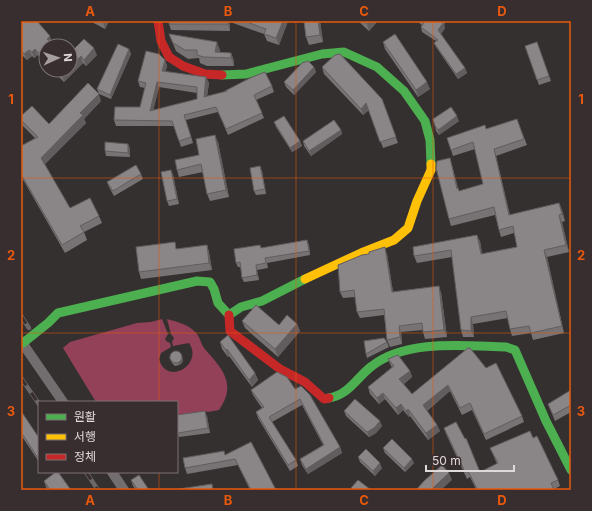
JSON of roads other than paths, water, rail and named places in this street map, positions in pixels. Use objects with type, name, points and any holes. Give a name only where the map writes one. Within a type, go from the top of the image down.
[{"type":"street","points":[[158,21],[161,41],[169,57],[183,66],[205,74],[246,74],[322,54],[344,52],[376,67],[404,91],[425,121],[430,140],[431,170],[417,201],[408,228],[394,240],[262,300],[241,307],[229,315]]},
{"type":"street","points":[[63,401],[22,342],[48,323],[58,313],[197,282],[210,282],[214,289],[218,303],[229,315],[230,331],[244,340],[280,369],[305,382],[316,393],[324,398],[336,396],[349,389],[372,366],[392,355],[420,348],[444,345],[506,346],[515,350],[546,422],[571,470]]},
{"type":"street","points":[[113,473],[124,490]]},
{"type":"railway","points":[[21,316],[29,328]]},
{"type":"railway","points":[[21,378],[38,403]]},
{"type":"railway","points":[[87,473],[98,490]]}]
